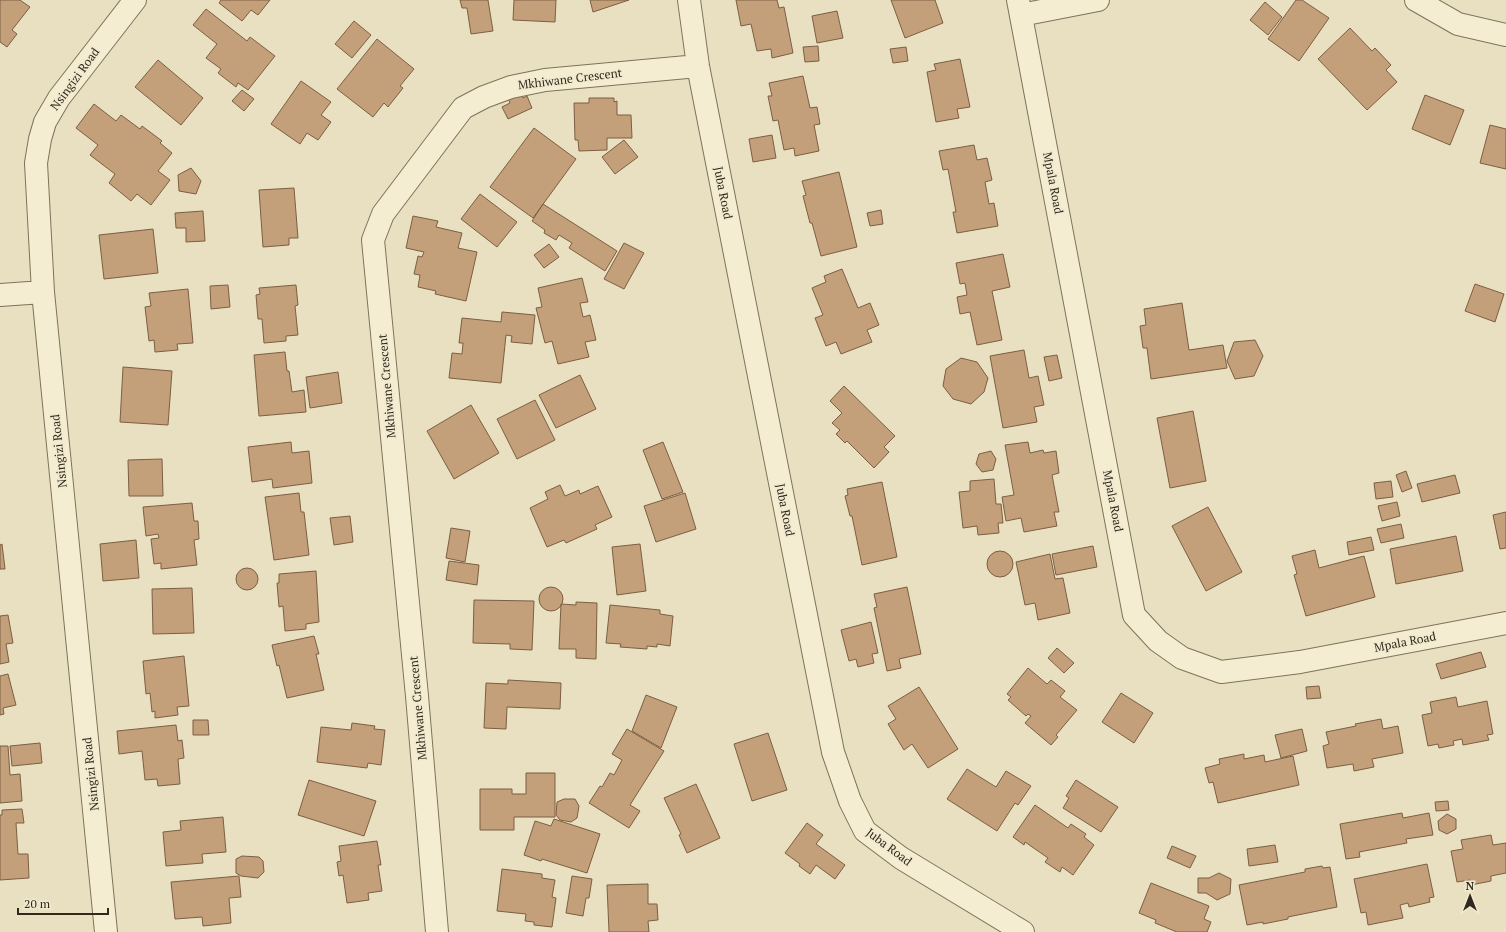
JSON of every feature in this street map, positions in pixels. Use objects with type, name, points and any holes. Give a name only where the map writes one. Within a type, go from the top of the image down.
[{"type":"street","name":"Nsingizi Road","points":[[106,932],[43,292],[36,163],[40,139],[46,122],[59,98],[135,0]]},
{"type":"street","name":"Juba Road","points":[[689,0],[698,66],[833,752],[850,801],[865,831],[901,858],[1023,932]]},
{"type":"street","points":[[1020,8],[1098,0]]},
{"type":"street","points":[[1416,0],[1458,24],[1506,35]]},
{"type":"street","name":"Mpala Road","points":[[1020,8],[1134,615],[1158,641],[1182,658],[1221,672],[1300,662],[1506,623]]},
{"type":"street","name":"Mkhiwane Crescent","points":[[437,932],[417,696],[373,240],[376,229],[383,214],[463,108],[484,96],[511,86],[546,80],[698,66]]},
{"type":"street","points":[[0,295],[43,292]]},
{"type":"building","points":[[0,0],[20,0],[30,7],[12,30],[17,34],[7,47],[0,42]]},
{"type":"building","points":[[221,0],[270,0],[258,15],[251,10],[242,21],[219,3]]},
{"type":"building","points":[[460,0],[488,0],[493,31],[471,34],[467,8],[462,8]]},
{"type":"building","points":[[514,0],[556,0],[555,22],[513,20]]},
{"type":"building","points":[[590,0],[629,0],[593,12]]},
{"type":"building","points":[[736,0],[777,0],[779,8],[784,7],[793,53],[772,58],[771,49],[757,51],[751,24],[741,26]]},
{"type":"building","points":[[891,0],[935,0],[943,23],[905,38]]},
{"type":"building","points":[[1296,0],[1302,0],[1329,18],[1299,61],[1268,39]]},
{"type":"building","points":[[1265,2],[1282,17],[1268,35],[1250,20]]},
{"type":"building","points":[[206,9],[247,41],[250,37],[275,56],[248,90],[238,83],[236,87],[218,73],[221,69],[206,58],[217,44],[193,25]]},
{"type":"building","points":[[837,11],[843,38],[817,43],[812,16]]},
{"type":"building","points":[[354,21],[371,35],[352,58],[335,44]]},
{"type":"building","points":[[1350,28],[1372,51],[1375,48],[1391,65],[1386,70],[1397,82],[1367,110],[1318,59]]},
{"type":"building","points":[[377,39],[414,69],[400,86],[403,88],[388,107],[384,103],[373,117],[337,89]]},
{"type":"building","points":[[818,46],[819,61],[805,62],[803,47]]},
{"type":"building","points":[[906,47],[908,61],[893,63],[890,49]]},
{"type":"building","points":[[960,59],[970,107],[957,109],[959,118],[936,122],[927,72],[936,70],[934,64]]},
{"type":"building","points":[[158,60],[203,98],[181,125],[135,87]]},
{"type":"building","points":[[803,76],[810,108],[817,107],[820,124],[814,125],[819,151],[795,156],[794,148],[784,150],[778,120],[773,121],[768,96],[772,96],[769,83]]},
{"type":"building","points":[[301,81],[331,102],[321,115],[331,122],[318,140],[307,133],[300,144],[271,124]]},
{"type":"building","points":[[242,90],[254,99],[244,111],[232,101]]},
{"type":"building","points":[[520,92],[523,98],[527,96],[532,108],[508,119],[502,107],[510,103],[508,98]]},
{"type":"building","points":[[1425,95],[1464,110],[1450,145],[1412,129]]},
{"type":"building","points":[[589,98],[614,98],[614,102],[617,101],[617,115],[631,115],[632,138],[607,138],[607,150],[579,151],[578,140],[575,140],[574,103],[589,103]]},
{"type":"building","points":[[94,104],[116,121],[121,115],[140,129],[142,126],[162,141],[160,143],[172,153],[158,171],[170,180],[151,205],[137,194],[131,201],[109,183],[115,174],[90,155],[98,145],[76,128]]},
{"type":"building","points":[[1490,125],[1506,129],[1506,169],[1480,163]]},
{"type":"building","points":[[534,128],[576,159],[533,218],[490,187]]},
{"type":"building","points":[[772,135],[776,158],[753,162],[749,139]]},
{"type":"building","points":[[624,140],[638,157],[615,174],[602,157]]},
{"type":"building","points":[[974,145],[977,160],[987,158],[992,180],[985,182],[989,204],[994,203],[998,226],[957,233],[953,212],[956,212],[948,169],[943,170],[939,151]]},
{"type":"building","points":[[191,168],[201,181],[196,194],[179,191],[178,175]]},
{"type":"building","points":[[839,172],[857,247],[821,256],[803,196],[806,195],[802,181]]},
{"type":"building","points":[[294,188],[298,238],[289,238],[289,245],[263,247],[259,190]]},
{"type":"building","points":[[480,194],[517,222],[497,247],[461,219]]},
{"type":"building","points":[[543,204],[617,251],[605,271],[569,248],[572,243],[559,235],[556,240],[544,233],[545,230],[532,221]]},
{"type":"building","points":[[881,210],[883,224],[870,226],[867,213]]},
{"type":"building","points":[[203,211],[205,241],[186,242],[186,228],[176,228],[175,213]]},
{"type":"building","points":[[413,216],[438,221],[436,227],[462,233],[458,248],[477,252],[466,301],[435,294],[436,291],[418,287],[420,275],[414,274],[418,256],[422,257],[424,252],[406,248]]},
{"type":"building","points":[[153,229],[158,273],[104,279],[99,235]]},
{"type":"building","points":[[624,243],[644,253],[624,289],[604,279]]},
{"type":"building","points":[[549,244],[559,257],[544,268],[534,255]]},
{"type":"building","points":[[1003,254],[1010,287],[992,291],[1002,340],[977,345],[970,312],[960,314],[957,297],[967,295],[965,283],[960,284],[956,263]]},
{"type":"building","points":[[842,269],[858,308],[870,303],[879,325],[867,330],[872,342],[841,354],[836,342],[826,346],[815,318],[823,315],[812,288],[826,282],[824,276]]},
{"type":"building","points":[[582,278],[588,302],[580,303],[583,317],[590,315],[596,340],[585,342],[589,357],[558,364],[552,341],[545,343],[536,308],[542,307],[538,288]]},
{"type":"building","points":[[1475,284],[1504,294],[1495,322],[1465,311]]},
{"type":"building","points":[[228,285],[230,307],[211,309],[210,286]]},
{"type":"building","points":[[296,285],[298,305],[295,306],[298,335],[286,336],[286,341],[264,343],[262,319],[258,319],[256,295],[260,294],[259,288]]},
{"type":"building","points":[[188,289],[193,343],[177,344],[178,350],[155,352],[154,340],[149,341],[145,307],[151,306],[149,293]]},
{"type":"building","points":[[1182,303],[1189,350],[1223,345],[1227,368],[1151,379],[1147,348],[1143,348],[1140,326],[1146,325],[1144,309]]},
{"type":"building","points":[[502,312],[535,315],[532,344],[511,342],[512,336],[506,335],[501,383],[449,378],[452,353],[462,354],[463,343],[459,343],[462,318],[501,322]]},
{"type":"building","points":[[1255,340],[1263,356],[1254,376],[1235,379],[1227,361],[1234,342]]},
{"type":"building","points":[[1024,350],[1029,378],[1038,376],[1044,405],[1034,407],[1037,422],[1003,428],[990,356]]},
{"type":"building","points":[[285,352],[287,371],[289,371],[292,392],[304,390],[306,412],[259,416],[254,355]]},
{"type":"building","points":[[1057,355],[1062,378],[1049,381],[1044,357]]},
{"type":"building","points":[[961,358],[977,362],[988,378],[984,392],[971,404],[953,399],[943,386],[946,369]]},
{"type":"building","points":[[123,367],[172,371],[168,425],[120,422]]},
{"type":"building","points":[[338,372],[342,403],[310,408],[306,377]]},
{"type":"building","points":[[580,375],[596,409],[556,428],[539,395]]},
{"type":"building","points":[[844,386],[895,436],[884,447],[889,452],[874,468],[847,441],[845,443],[836,434],[840,430],[832,423],[842,413],[830,401]]},
{"type":"building","points":[[535,400],[555,440],[517,459],[497,419]]},
{"type":"building","points":[[471,405],[499,453],[454,479],[427,431]]},
{"type":"building","points":[[1193,411],[1206,481],[1170,488],[1157,418]]},
{"type":"building","points":[[291,442],[292,453],[309,451],[312,483],[273,488],[272,479],[252,482],[248,447]]},
{"type":"building","points":[[663,442],[683,492],[662,499],[643,450]]},
{"type":"building","points":[[1028,442],[1030,453],[1043,450],[1044,453],[1056,451],[1059,473],[1052,475],[1059,512],[1054,512],[1057,526],[1024,532],[1021,518],[1006,521],[1002,497],[1014,495],[1005,445]]},
{"type":"building","points":[[991,451],[996,459],[993,470],[982,472],[976,464],[979,454]]},
{"type":"building","points":[[162,459],[163,496],[129,496],[128,460]]},
{"type":"building","points":[[1406,471],[1412,488],[1402,492],[1396,475]]},
{"type":"building","points":[[1455,475],[1460,493],[1422,502],[1417,484]]},
{"type":"building","points":[[994,479],[996,504],[1001,504],[1003,523],[998,523],[999,533],[978,535],[977,526],[963,528],[959,492],[970,491],[970,481]]},
{"type":"building","points":[[1391,481],[1393,497],[1376,499],[1374,483]]},
{"type":"building","points":[[882,482],[897,557],[862,565],[852,516],[850,516],[845,496],[848,495],[847,489]]},
{"type":"building","points":[[560,485],[565,496],[579,490],[580,494],[598,486],[612,517],[595,525],[597,529],[566,543],[564,540],[547,547],[530,508],[548,499],[545,492]]},
{"type":"building","points":[[299,493],[301,512],[304,512],[309,555],[274,560],[265,497]]},
{"type":"building","points":[[685,493],[696,529],[656,542],[644,506]]},
{"type":"building","points":[[1397,502],[1400,516],[1382,521],[1378,506]]},
{"type":"building","points":[[192,503],[194,521],[198,521],[199,539],[194,540],[197,565],[161,569],[161,563],[154,564],[151,539],[159,538],[158,534],[146,536],[143,507]]},
{"type":"building","points":[[1208,507],[1242,572],[1206,591],[1172,526]]},
{"type":"building","points":[[1506,512],[1506,548],[1500,549],[1493,515]]},
{"type":"building","points":[[350,516],[353,542],[334,545],[330,518]]},
{"type":"building","points":[[1401,524],[1404,538],[1381,543],[1377,529]]},
{"type":"building","points":[[451,528],[470,531],[465,562],[446,558]]},
{"type":"building","points":[[1456,536],[1463,571],[1396,584],[1390,549]]},
{"type":"building","points":[[1371,537],[1374,550],[1349,555],[1347,542]]},
{"type":"building","points":[[136,540],[139,578],[103,581],[100,544]]},
{"type":"building","points":[[2,544],[5,569],[0,569],[0,545]]},
{"type":"building","points":[[640,544],[646,591],[617,595],[612,547]]},
{"type":"building","points":[[1093,546],[1097,567],[1056,575],[1052,554]]},
{"type":"building","points":[[1315,550],[1319,568],[1364,556],[1375,597],[1306,616],[1294,575],[1297,574],[1292,556]]},
{"type":"building","points":[[1000,551],[1009,555],[1013,564],[1009,573],[1000,577],[991,573],[987,564],[991,555]]},
{"type":"building","points":[[1050,554],[1055,579],[1063,578],[1070,613],[1038,620],[1035,603],[1025,605],[1016,562]]},
{"type":"building","points":[[449,561],[479,565],[477,585],[446,580]]},
{"type":"building","points":[[247,568],[255,571],[258,579],[255,587],[247,590],[239,587],[236,579],[239,571]]},
{"type":"building","points":[[316,571],[319,622],[306,624],[306,629],[285,631],[283,606],[279,607],[277,583],[279,583],[279,574]]},
{"type":"building","points":[[551,587],[559,591],[563,599],[559,607],[551,611],[543,607],[539,599],[543,591]]},
{"type":"building","points":[[907,587],[921,654],[899,659],[901,668],[887,671],[874,608],[877,607],[874,594]]},
{"type":"building","points":[[192,588],[194,633],[153,634],[152,589]]},
{"type":"building","points":[[474,600],[534,601],[532,650],[510,649],[510,644],[473,643]]},
{"type":"building","points":[[576,602],[597,603],[596,659],[576,658],[576,649],[559,649],[561,604],[576,605]]},
{"type":"building","points":[[610,605],[660,610],[660,614],[673,616],[670,646],[657,644],[657,647],[647,646],[647,649],[620,647],[621,644],[606,643]]},
{"type":"building","points":[[8,615],[13,643],[6,644],[9,662],[0,664],[0,616]]},
{"type":"building","points":[[871,622],[878,653],[872,654],[874,663],[858,667],[856,659],[849,661],[841,630]]},
{"type":"building","points":[[314,636],[319,654],[316,654],[324,690],[287,698],[279,665],[277,666],[272,645]]},
{"type":"building","points":[[1057,648],[1074,663],[1064,673],[1048,658]]},
{"type":"building","points":[[1481,652],[1486,667],[1441,679],[1436,664]]},
{"type":"building","points":[[184,656],[189,706],[177,707],[178,715],[155,718],[155,711],[152,712],[150,693],[146,694],[143,661]]},
{"type":"building","points":[[1028,668],[1047,684],[1051,680],[1065,691],[1060,697],[1077,710],[1056,735],[1058,737],[1051,745],[1025,723],[1031,716],[1028,714],[1026,716],[1008,700],[1011,697],[1007,694]]},
{"type":"building","points":[[8,674],[16,705],[3,708],[4,714],[0,715],[0,676]]},
{"type":"building","points":[[508,680],[561,683],[560,709],[507,707],[506,729],[484,728],[486,683],[508,684]]},
{"type":"building","points":[[1319,686],[1321,698],[1307,699],[1306,687]]},
{"type":"building","points":[[919,687],[958,749],[928,768],[912,744],[904,750],[888,724],[896,719],[888,706]]},
{"type":"building","points":[[1121,693],[1153,713],[1134,743],[1102,722]]},
{"type":"building","points":[[646,695],[677,707],[661,748],[632,731]]},
{"type":"building","points":[[1456,697],[1458,707],[1487,701],[1493,734],[1487,735],[1489,740],[1463,745],[1462,739],[1453,741],[1454,745],[1439,748],[1438,744],[1428,746],[1422,715],[1432,713],[1430,702]]},
{"type":"building","points":[[1381,719],[1383,729],[1398,726],[1403,753],[1372,759],[1374,767],[1354,771],[1353,764],[1327,768],[1323,746],[1329,744],[1326,732]]},
{"type":"building","points":[[193,720],[208,720],[209,735],[193,735]]},
{"type":"building","points":[[352,723],[375,726],[374,729],[385,730],[381,765],[368,763],[367,768],[317,762],[321,727],[351,730]]},
{"type":"building","points":[[176,725],[178,741],[182,740],[184,758],[178,759],[180,784],[158,786],[157,779],[145,780],[142,751],[119,754],[117,731]]},
{"type":"building","points":[[627,729],[664,751],[630,805],[640,811],[629,828],[589,803],[600,786],[602,787],[610,773],[614,775],[622,760],[612,754]]},
{"type":"building","points":[[1302,729],[1307,751],[1281,758],[1275,735]]},
{"type":"building","points":[[768,733],[787,790],[752,801],[734,744]]},
{"type":"building","points":[[40,743],[42,763],[12,766],[10,746]]},
{"type":"building","points":[[0,746],[8,746],[10,775],[20,774],[22,801],[0,803]]},
{"type":"building","points":[[1244,754],[1244,759],[1264,755],[1265,762],[1293,756],[1299,785],[1218,803],[1213,782],[1209,783],[1205,768],[1220,764],[1219,759]]},
{"type":"building","points":[[967,769],[996,787],[1006,771],[1031,786],[1018,805],[1015,803],[997,831],[947,799]]},
{"type":"building","points":[[526,773],[555,773],[555,817],[514,817],[514,830],[480,830],[480,789],[512,789],[512,794],[526,794]]},
{"type":"building","points":[[309,780],[376,801],[364,836],[298,815]]},
{"type":"building","points":[[1076,780],[1118,807],[1101,832],[1063,808],[1069,798],[1066,796]]},
{"type":"building","points":[[696,784],[720,838],[687,853],[679,835],[681,834],[664,798]]},
{"type":"building","points":[[564,799],[575,799],[579,806],[577,818],[571,822],[560,820],[556,815],[557,802]]},
{"type":"building","points":[[1448,801],[1449,810],[1436,811],[1435,802]]},
{"type":"building","points":[[1035,805],[1068,828],[1071,824],[1086,834],[1084,837],[1094,845],[1073,875],[1062,867],[1060,872],[1045,862],[1048,858],[1025,842],[1024,845],[1013,837]]},
{"type":"building","points":[[22,809],[24,823],[16,823],[18,854],[28,854],[29,878],[0,880],[0,815],[2,815],[2,810]]},
{"type":"building","points":[[1402,813],[1403,818],[1429,813],[1433,835],[1406,839],[1407,843],[1359,852],[1360,857],[1346,859],[1340,824]]},
{"type":"building","points":[[1447,814],[1456,819],[1456,829],[1447,834],[1439,830],[1438,821]]},
{"type":"building","points":[[223,817],[226,852],[202,854],[203,863],[166,866],[163,832],[181,830],[180,821]]},
{"type":"building","points":[[554,819],[600,834],[587,873],[524,855],[535,821],[551,826]]},
{"type":"building","points":[[807,823],[823,835],[816,844],[845,865],[835,879],[816,865],[810,874],[799,866],[800,864],[785,853]]},
{"type":"building","points":[[1491,835],[1493,845],[1506,843],[1506,873],[1491,876],[1491,881],[1471,885],[1470,880],[1457,882],[1451,851],[1463,849],[1461,840]]},
{"type":"building","points":[[377,841],[381,865],[378,865],[382,891],[368,893],[369,900],[347,903],[343,875],[339,876],[337,862],[341,861],[339,846]]},
{"type":"building","points":[[1275,845],[1278,862],[1249,866],[1247,849]]},
{"type":"building","points":[[1172,846],[1196,856],[1190,868],[1167,858]]},
{"type":"building","points":[[242,856],[259,857],[263,861],[264,872],[258,878],[241,876],[236,873],[236,859]]},
{"type":"building","points":[[1427,864],[1434,897],[1429,898],[1430,902],[1409,907],[1408,903],[1400,905],[1403,918],[1368,925],[1366,912],[1361,913],[1354,879]]},
{"type":"building","points":[[1322,866],[1323,868],[1330,867],[1337,907],[1288,917],[1288,919],[1263,924],[1263,922],[1247,925],[1239,885],[1305,872],[1305,869]]},
{"type":"building","points":[[502,869],[542,874],[542,878],[555,880],[552,897],[556,898],[552,927],[534,925],[534,922],[525,921],[526,914],[497,911]]},
{"type":"building","points":[[1219,873],[1231,879],[1230,894],[1217,900],[1206,893],[1198,893],[1198,878],[1209,878]]},
{"type":"building","points":[[239,876],[241,897],[229,898],[231,923],[203,926],[202,917],[175,919],[171,882]]},
{"type":"building","points":[[572,876],[592,879],[589,898],[586,898],[583,916],[566,913]]},
{"type":"building","points":[[1151,883],[1209,906],[1204,919],[1211,922],[1207,932],[1177,932],[1155,923],[1156,920],[1139,913]]},
{"type":"building","points":[[648,884],[648,904],[657,904],[658,920],[648,921],[649,932],[609,932],[607,885]]}]
